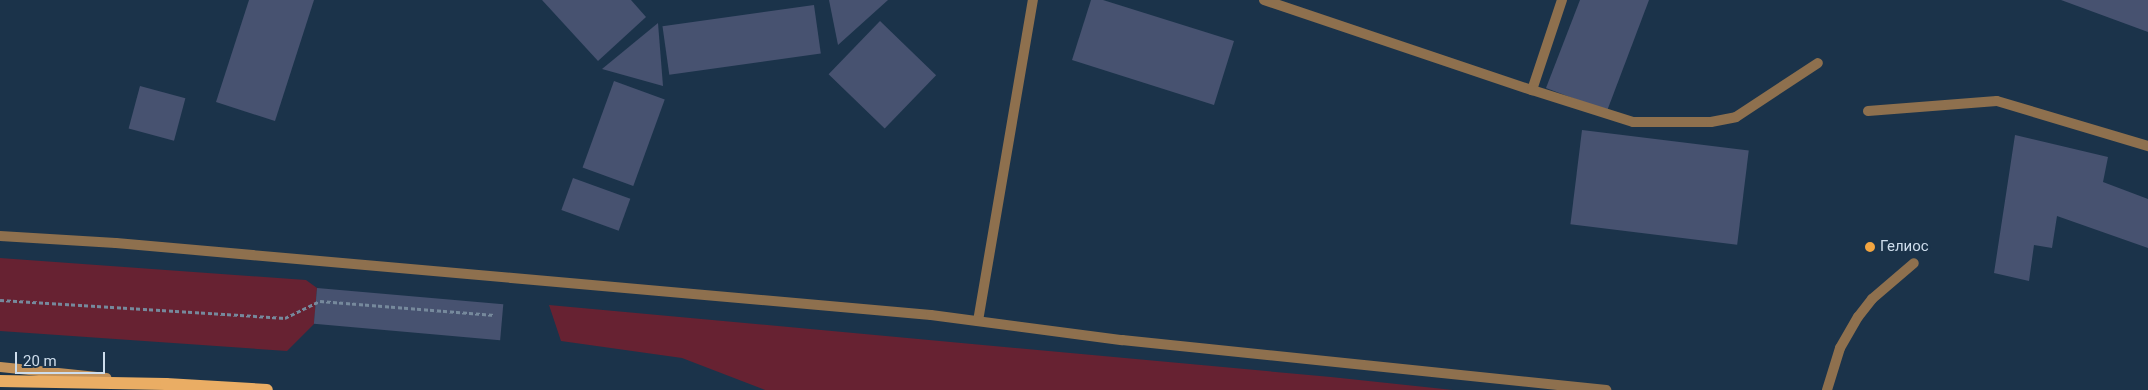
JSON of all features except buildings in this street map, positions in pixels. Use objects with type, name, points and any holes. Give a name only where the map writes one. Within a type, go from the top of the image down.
[{"type":"main road","points":[[0,367],[166,384]]},
{"type":"main road","points":[[0,381],[166,384],[267,390]]},
{"type":"street","points":[[978,321],[1033,0]]},
{"type":"street","points":[[1264,0],[1633,122],[1711,122],[1736,118],[1818,63]]},
{"type":"street","points":[[1532,90],[1562,0]]},
{"type":"street","points":[[1868,111],[1997,101],[2148,146]]},
{"type":"street","points":[[0,236],[116,243],[978,321],[1122,340],[1606,390]]},
{"type":"street","points":[[1827,390],[1840,348],[1858,317],[1872,299],[1914,262]]},
{"type":"path","points":[[0,300],[285,318],[320,301],[494,316]]},
{"type":"shaded area","points":[[0,258],[306,280],[317,288],[314,324],[287,351],[0,331]]},
{"type":"shaded area","points":[[549,305],[1331,377],[1453,390],[765,390],[682,358],[561,341]]},
{"type":"place","name":"Гелиос","points":[[1870,247]]}]
